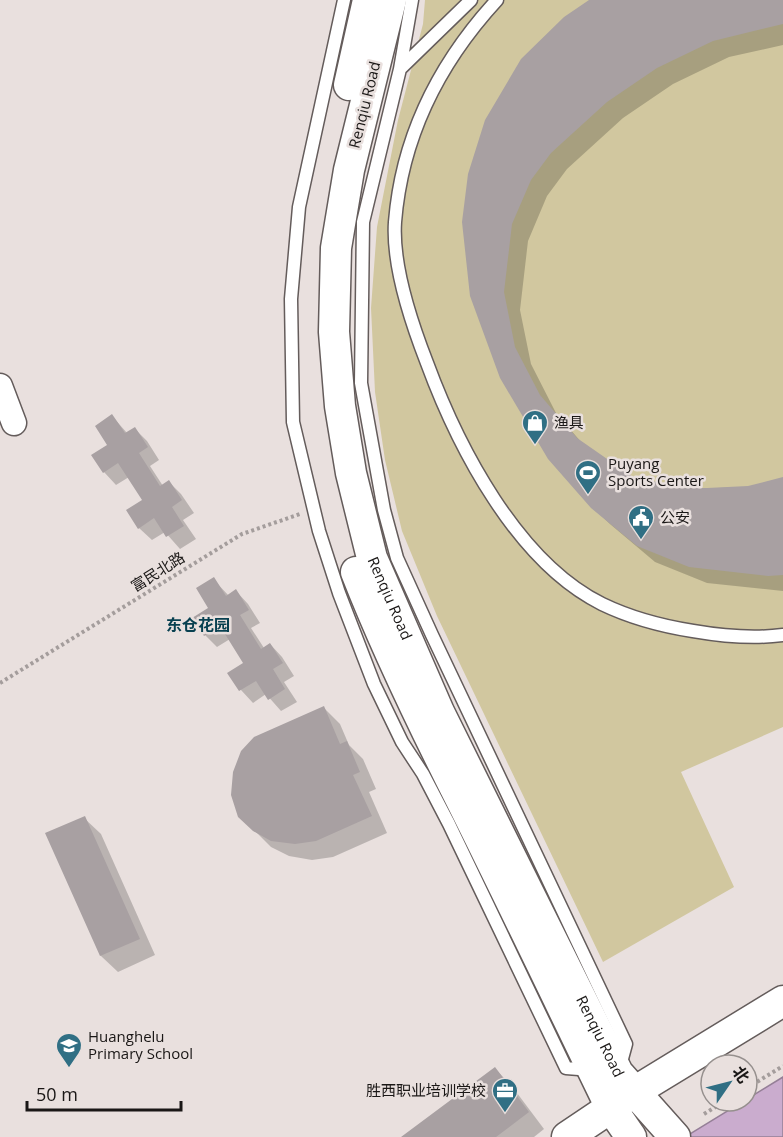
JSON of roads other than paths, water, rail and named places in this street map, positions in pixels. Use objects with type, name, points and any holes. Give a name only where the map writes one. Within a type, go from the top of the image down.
[{"type":"street","name":"Renqiu Road","points":[[368,0],[330,164],[318,246],[315,330],[321,410],[350,557],[381,638],[419,720],[623,1102],[675,1137]]},
{"type":"street","name":"Renqiu Road","points":[[391,0],[350,170],[336,248],[334,332],[340,406],[351,473],[372,558],[402,630],[623,1102]]},
{"type":"street","points":[[0,386],[14,423]]},
{"type":"street","points":[[567,1137],[783,1001]]},
{"type":"lane","points":[[344,0],[299,207],[291,299],[293,422],[314,509],[339,593],[374,684],[402,742],[423,774],[449,824],[566,1068],[623,1102],[626,1044],[427,625],[397,558],[384,510],[361,383],[363,222],[400,69],[412,0]]},
{"type":"lane","points":[[400,69],[471,0]]},
{"type":"lane","points":[[497,0],[446,63],[422,111],[403,164],[395,224],[403,291],[445,412],[476,468],[512,524],[552,570],[600,603],[657,625],[718,635],[783,635]]},
{"type":"place","name":"渔具","points":[[535,446]]},
{"type":"place","name":"Puyang Sports Center","points":[[588,496]]},
{"type":"place","name":"公安","points":[[641,541]]},
{"type":"place","name":"Huanghelu Primary School","points":[[69,1069]]},
{"type":"place","name":"胜西职业培训学校","points":[[505,1114]]},
{"type":"district","name":"东仓花园","points":[[198,625]]}]
